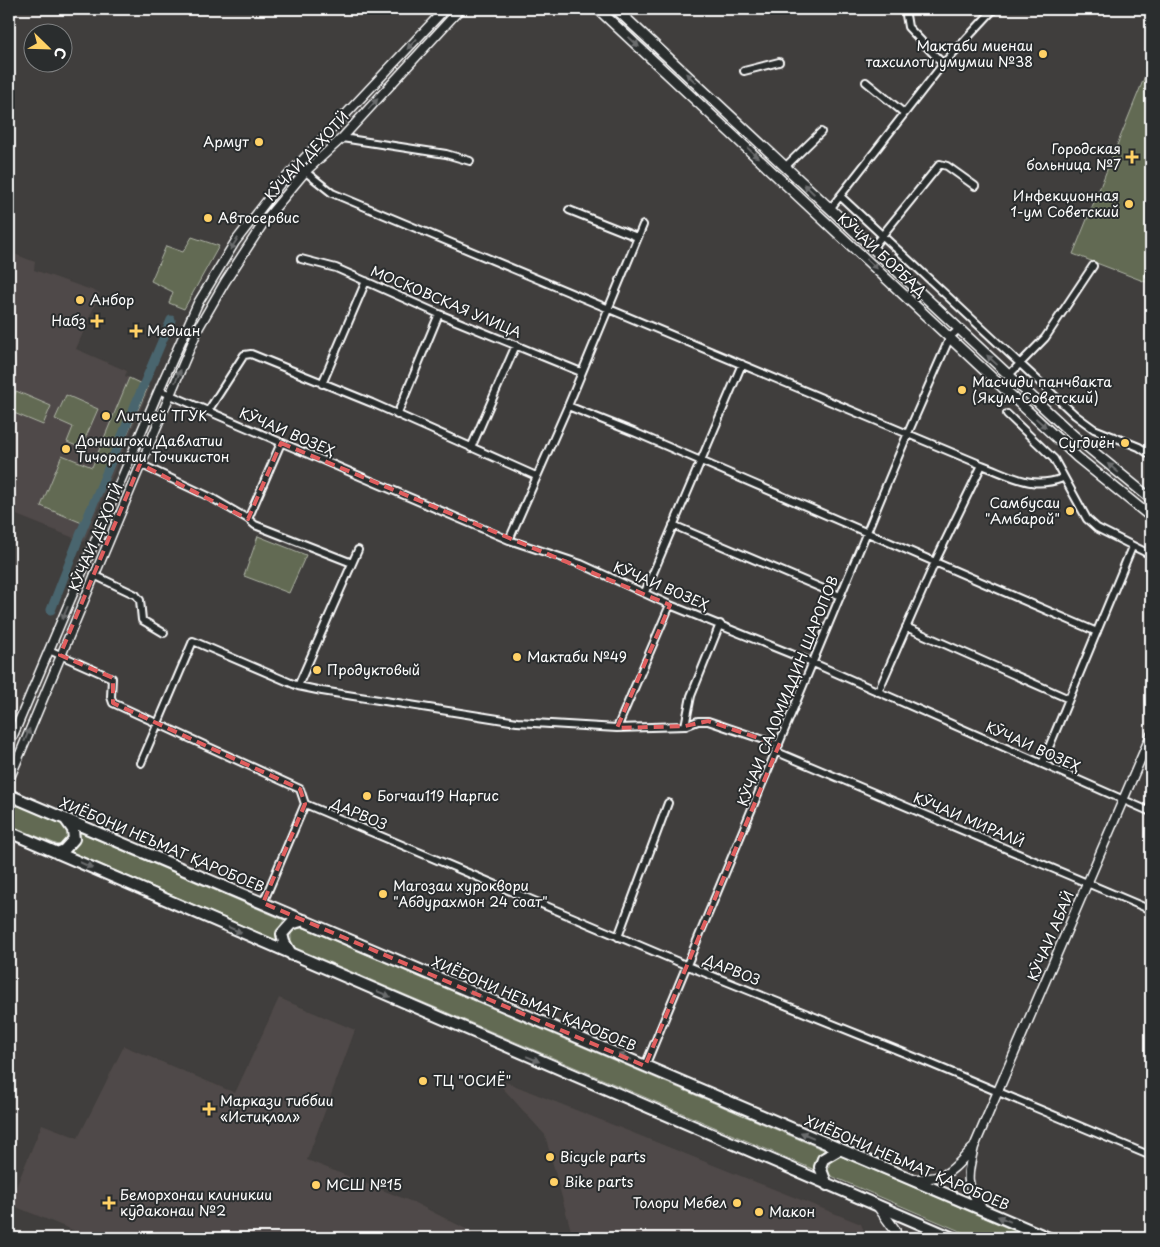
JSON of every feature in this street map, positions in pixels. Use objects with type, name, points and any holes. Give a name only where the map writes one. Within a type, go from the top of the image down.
[{"type":"highway","name":"ХИЁБОНИ НЕЪМАТ ҚАРОБОЕВ","points":[[9,795],[984,1210],[1039,1236],[1049,1238]]},
{"type":"highway","points":[[57,853],[71,844],[74,839],[73,830],[65,819]]},
{"type":"highway","points":[[9,832],[953,1238]]},
{"type":"highway","points":[[292,955],[284,942],[282,934],[291,924],[304,920]]},
{"type":"highway","points":[[828,1185],[820,1166],[823,1159],[840,1149]]},
{"type":"main road","name":"КӮЧАИ БОРБАД","points":[[598,9],[1076,457],[1151,517]]},
{"type":"main road","name":"КӮЧАИ БОРБАД","points":[[616,9],[1073,435],[1151,499]]},
{"type":"main road","points":[[877,1206],[895,1230],[896,1238]]},
{"type":"street","name":"КӮЧАИ ДЕҲОТӢ","points":[[9,746],[159,390],[198,303],[254,214],[297,165],[446,9]]},
{"type":"street","name":"КӮЧАИ ДЕҲОТӢ","points":[[9,780],[199,327],[246,246],[305,172],[342,138],[460,9]]},
{"type":"street","points":[[905,9],[908,27],[943,64]]},
{"type":"street","points":[[830,209],[943,64],[994,9]]},
{"type":"street","points":[[744,71],[779,62]]},
{"type":"street","points":[[866,82],[904,113]]},
{"type":"street","points":[[785,166],[821,132]]},
{"type":"street","points":[[342,138],[446,154],[470,161]]},
{"type":"street","points":[[872,248],[940,164],[947,166],[975,186]]},
{"type":"street","points":[[297,165],[332,193],[982,465],[1030,483],[1047,484],[1063,478]]},
{"type":"street","points":[[840,196],[1019,364],[1094,428],[1139,447],[1151,455]]},
{"type":"street","points":[[569,210],[637,238]]},
{"type":"street","points":[[509,540],[568,406],[607,307],[643,225]]},
{"type":"street","name":"МОСКОВСКАЯ УЛИЦА","points":[[301,259],[336,268],[439,314],[581,372]]},
{"type":"street","points":[[1008,375],[1045,338],[1093,266]]},
{"type":"street","points":[[322,384],[366,281]]},
{"type":"street","points":[[397,415],[439,314]]},
{"type":"street","name":"КӮЧАИ САЛОМИДДИН ШАРОПОВ","points":[[645,1066],[908,433],[950,337],[959,329]]},
{"type":"street","points":[[471,448],[516,345]]},
{"type":"street","points":[[208,411],[244,355],[247,354],[397,415],[536,476]]},
{"type":"street","points":[[645,592],[699,461],[742,364]]},
{"type":"street","name":"КӮЧАИ ВОЗЕҲ","points":[[159,390],[509,540],[580,564],[670,605],[812,662],[1151,812]]},
{"type":"street","points":[[568,406],[867,532],[1097,632]]},
{"type":"street","points":[[1007,414],[1038,441],[1054,459],[1087,519],[1097,528],[1151,555]]},
{"type":"street","points":[[248,519],[281,443]]},
{"type":"street","points":[[140,464],[212,498],[255,525],[352,563]]},
{"type":"street","points":[[878,692],[935,562],[982,465]]},
{"type":"street","points":[[673,525],[840,596]]},
{"type":"street","points":[[1042,764],[1132,547]]},
{"type":"street","points":[[298,686],[358,550]]},
{"type":"street","points":[[94,575],[136,595],[140,600],[142,620],[164,633]]},
{"type":"street","points":[[617,728],[670,605]]},
{"type":"street","points":[[685,726],[691,696],[720,624]]},
{"type":"street","points":[[906,627],[1069,699]]},
{"type":"street","name":"КӮЧАИ МИРАЛӢ","points":[[158,722],[193,641],[298,686],[517,722],[617,728],[685,726],[708,721],[778,748],[1151,910]]},
{"type":"street","points":[[49,650],[112,678],[113,703],[300,788],[305,804],[263,903]]},
{"type":"street","points":[[141,763],[158,722]]},
{"type":"street","name":"КӮЧАИ АБАӢ","points":[[984,1210],[971,1194],[968,1184],[968,1172],[974,1147],[1151,736]]},
{"type":"street","points":[[618,937],[668,803]]},
{"type":"street","name":"ДАРВОЗ","points":[[305,804],[618,937],[1151,1156]]},
{"type":"street","name":"КӮЧАИ АБАӢ","points":[[909,1178],[934,1179],[946,1176],[974,1147]]},
{"type":"highlighted area","points":[[281,443],[670,605],[617,728],[685,726],[708,721],[779,745],[645,1066],[263,903],[305,804],[300,789],[113,703],[113,678],[60,655],[140,464],[248,519]]},
{"type":"shaded area","name":"Донишгохи Давлатии Тичоратии Точикистон","points":[[9,252],[35,262],[34,270],[100,293],[76,349],[127,371],[125,376],[150,387],[84,542],[9,512]]},
{"type":"shaded area","name":"Маркази тиббии «Истиқлол»","points":[[279,998],[355,1030],[307,1160],[415,1203],[472,1232],[469,1238],[92,1238],[9,1204],[42,1124],[78,1138],[124,1046],[235,1093]]},
{"type":"shaded area","points":[[493,1077],[861,1224],[867,1238],[573,1238],[545,1135]]},
{"type":"green space","name":"Городская больница №7","points":[[1151,61],[1151,284],[1073,254]]},
{"type":"green space","points":[[192,237],[219,246],[184,309],[169,303],[173,292],[151,281],[166,246],[183,252]]},
{"type":"green space","points":[[129,378],[148,387],[87,525],[41,506],[62,455],[92,467]]},
{"type":"green space","points":[[16,391],[51,406],[43,425],[9,411]]},
{"type":"green space","points":[[66,395],[98,409],[81,448],[67,442],[73,427],[55,419]]},
{"type":"green space","points":[[258,536],[306,555],[289,593],[244,576]]},
{"type":"green space","points":[[13,803],[67,826],[70,833],[65,844],[61,846],[9,825],[9,812]]},
{"type":"green space","points":[[79,832],[284,920],[276,933],[276,940],[70,851],[76,846]]},
{"type":"green space","points":[[304,928],[824,1150],[820,1154],[815,1170],[296,948],[291,944],[291,933],[295,929]]},
{"type":"green space","points":[[840,1156],[1031,1238],[976,1238],[829,1175],[830,1162]]},
{"type":"waterway","points":[[51,610],[82,530],[171,320]]},
{"type":"place","name":"Мактаби миенаи тахсилоти умумии №38","points":[[1043,54]]},
{"type":"place","name":"Армут","points":[[259,142]]},
{"type":"place","name":"Городская больница №7","points":[[1132,157]]},
{"type":"place","name":"Инфекционная 1-ум Советский","points":[[1129,204]]},
{"type":"place","name":"Автосервис","points":[[208,218]]},
{"type":"place","name":"Анбор","points":[[80,300]]},
{"type":"place","name":"Набз","points":[[97,321]]},
{"type":"place","name":"Медиан","points":[[136,331]]},
{"type":"place","name":"Масчиди панчвакта (Якум-Советский)","points":[[962,390]]},
{"type":"place","name":"Литцей ТГУК","points":[[106,416]]},
{"type":"place","name":"Сугдиён","points":[[1125,443]]},
{"type":"place","name":"Донишгохи Давлатии Тичоратии Точикистон","points":[[66,449]]},
{"type":"place","name":"Самбусаи \"Амбарой\"","points":[[1070,511]]},
{"type":"place","name":"Мактаби №49","points":[[517,657]]},
{"type":"place","name":"Продуктовый","points":[[317,670]]},
{"type":"place","name":"Богчаи119 Наргис","points":[[367,796]]},
{"type":"place","name":"Магозаи хуроквори \"Абдурахмон 24 соат\"","points":[[383,894]]},
{"type":"place","name":"ТЦ \"ОСИЁ\"","points":[[423,1081]]},
{"type":"place","name":"Маркази тиббии «Истиқлол»","points":[[209,1109]]},
{"type":"place","name":"Bicycle parts","points":[[550,1157]]},
{"type":"place","name":"Bike parts","points":[[554,1182]]},
{"type":"place","name":"МСШ №15","points":[[316,1185]]},
{"type":"place","name":"Беморхонаи клиникии кӯдаконаи №2","points":[[109,1203]]},
{"type":"place","name":"Толори Мебел","points":[[737,1203]]},
{"type":"place","name":"Макон","points":[[759,1212]]}]
